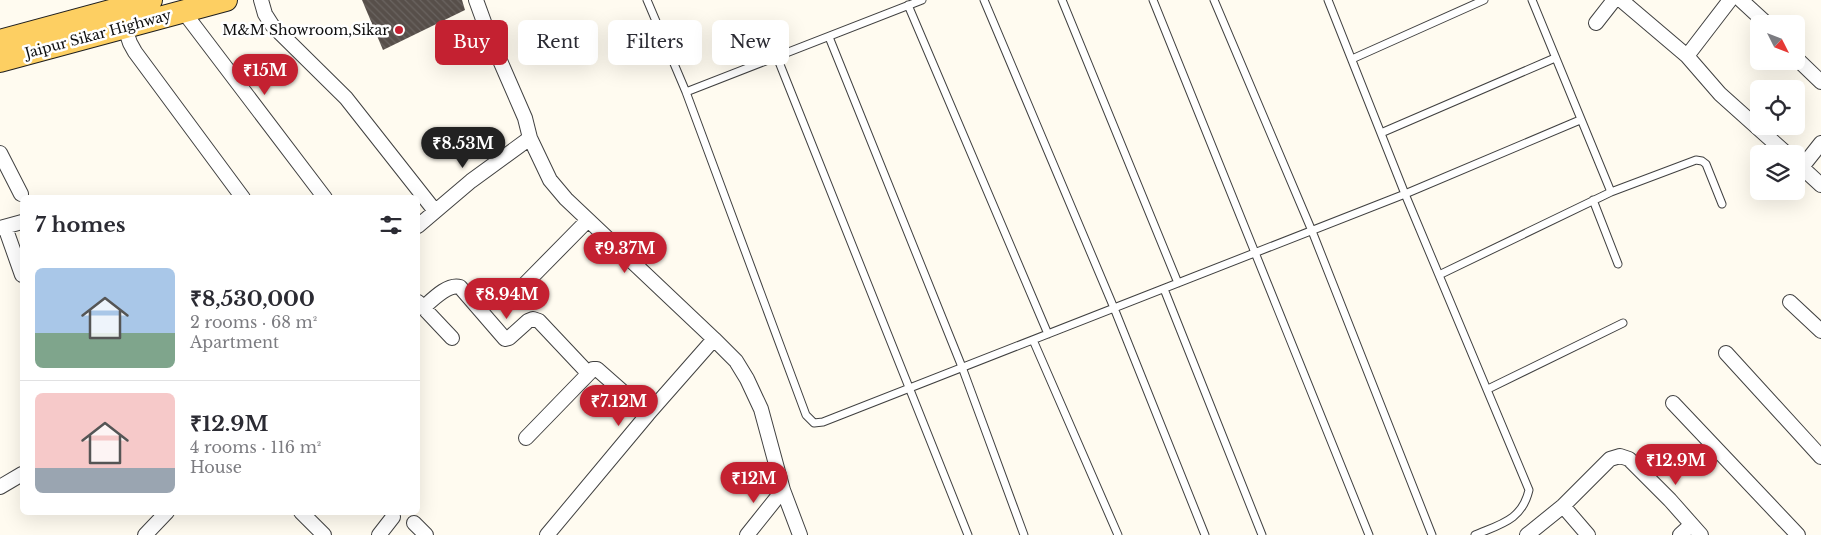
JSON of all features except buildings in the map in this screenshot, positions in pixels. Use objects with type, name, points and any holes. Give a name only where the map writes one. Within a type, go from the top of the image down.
[{"type":"main road","name":"Jaipur Sikar Highway","points":[[0,61],[151,0]]},
{"type":"main road","name":"Jaipur Sikar Highway","points":[[0,41],[113,16],[183,12],[226,0]]},
{"type":"street","points":[[261,0],[265,14],[272,25],[346,98],[435,211]]},
{"type":"street","points":[[476,0],[488,33],[525,118],[530,138],[550,180],[566,199],[736,361],[747,379],[761,408],[783,490],[800,535]]},
{"type":"street","points":[[1596,23],[1614,0]]},
{"type":"street","points":[[1620,0],[1687,56],[1720,94],[1777,145]]},
{"type":"street","points":[[1687,56],[1730,0]]},
{"type":"street","points":[[1741,0],[1757,15]]},
{"type":"street","points":[[183,12],[323,195]]},
{"type":"street","points":[[113,16],[135,52],[241,195]]},
{"type":"street","points":[[1805,67],[1821,82]]},
{"type":"street","points":[[420,224],[470,182],[530,138]]},
{"type":"street","points":[[1805,159],[1821,143]]},
{"type":"street","points":[[0,153],[21,194]]},
{"type":"street","points":[[1805,170],[1821,185]]},
{"type":"street","points":[[523,286],[588,220]]},
{"type":"street","points":[[20,223],[3,227],[20,270]]},
{"type":"street","points":[[452,338],[420,305],[449,287],[456,286],[460,287],[505,339],[509,338],[528,320],[538,321],[588,373]]},
{"type":"street","points":[[1790,302],[1821,331]]},
{"type":"street","points":[[547,535],[648,414],[714,339]]},
{"type":"street","points":[[1726,353],[1821,457]]},
{"type":"street","points":[[526,438],[593,369],[596,369],[648,414]]},
{"type":"street","points":[[1673,403],[1798,535]]},
{"type":"street","points":[[1527,535],[1563,506],[1610,459],[1620,456],[1629,459],[1696,530],[1680,535]]},
{"type":"street","points":[[0,488],[20,475]]},
{"type":"street","points":[[747,535],[783,490]]},
{"type":"street","points":[[1563,506],[1588,535]]},
{"type":"street","points":[[144,535],[164,515]]},
{"type":"street","points":[[304,515],[324,535]]},
{"type":"street","points":[[379,535],[393,517]]},
{"type":"street","points":[[414,524],[426,535]]},
{"type":"lane","points":[[647,0],[686,92],[806,415],[814,422],[823,422],[1312,231],[1580,120]]},
{"type":"lane","points":[[789,52],[922,0]]},
{"type":"lane","points":[[984,0],[1114,308],[1205,535]]},
{"type":"lane","points":[[1062,0],[1178,283]]},
{"type":"lane","points":[[1153,0],[1369,535]]},
{"type":"lane","points":[[1214,0],[1312,231],[1432,535]]},
{"type":"lane","points":[[1328,0],[1405,194],[1529,490],[1525,504],[1516,515],[1475,535]]},
{"type":"lane","points":[[1352,59],[1484,0]]},
{"type":"lane","points":[[1532,0],[1610,192]]},
{"type":"lane","points":[[908,5],[1048,334]]},
{"type":"lane","points":[[830,37],[962,367],[1024,535]]},
{"type":"lane","points":[[1381,133],[1555,58]]},
{"type":"lane","points":[[686,92],[756,65]]},
{"type":"lane","points":[[780,65],[968,535]]},
{"type":"lane","points":[[1439,275],[1610,192],[1696,160],[1706,164],[1722,204]]},
{"type":"lane","points":[[1593,200],[1618,264]]},
{"type":"lane","points":[[1164,289],[1262,535]]},
{"type":"lane","points":[[1488,389],[1623,323]]},
{"type":"lane","points":[[1032,340],[1118,535]]},
{"type":"place","name":"M&M Showroom,Sikar","points":[[399,30]]}]
